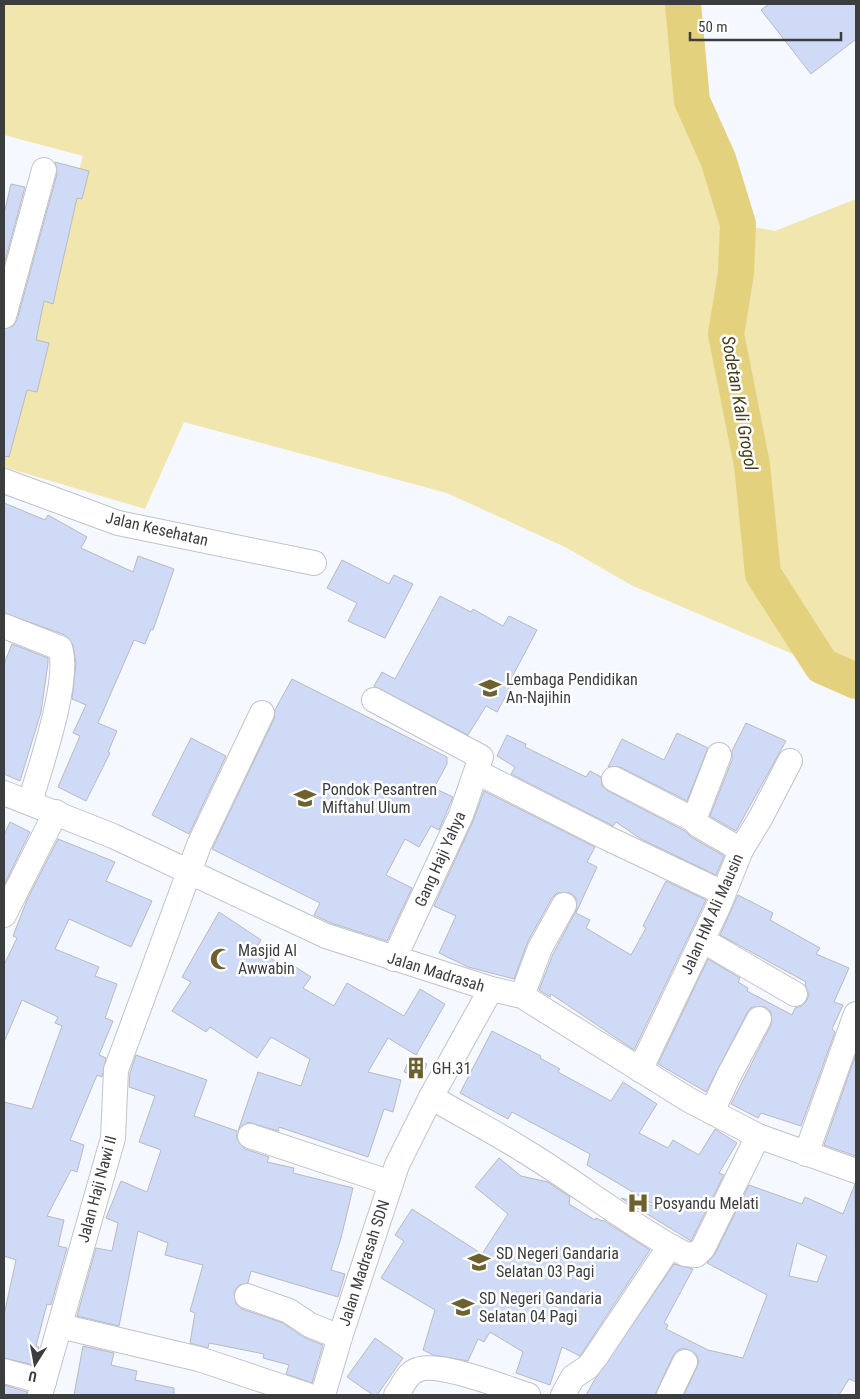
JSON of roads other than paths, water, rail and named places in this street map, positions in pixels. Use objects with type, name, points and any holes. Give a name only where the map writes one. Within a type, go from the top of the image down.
[{"type":"street","points":[[4,316],[44,170]]},
{"type":"street","name":"Jalan Kesehatan","points":[[4,481],[118,523],[314,563]]},
{"type":"street","points":[[4,626],[60,648],[64,658],[56,708],[30,802]]},
{"type":"street","points":[[374,700],[479,765],[605,837],[723,893]]},
{"type":"street","name":"Jalan Haji Nawi II","points":[[42,1388],[113,1138],[116,1070],[192,871],[199,845],[262,713]]},
{"type":"street","points":[[694,820],[719,755]]},
{"type":"street","name":"Jalan HM Ali Mausin","points":[[640,1070],[702,940],[741,850],[761,817],[790,760]]},
{"type":"street","name":"Gang Haji Yahya","points":[[394,959],[450,838],[479,765]]},
{"type":"street","points":[[614,779],[694,820],[698,825],[741,850]]},
{"type":"street","name":"Jalan Madrasah","points":[[4,793],[56,812],[192,871],[326,936],[491,989],[522,996],[640,1070],[712,1112],[758,1136],[856,1171]]},
{"type":"street","points":[[4,915],[56,812]]},
{"type":"street","points":[[522,996],[540,948],[564,905]]},
{"type":"street","points":[[702,940],[795,994]]},
{"type":"street","name":"Jalan Madrasah SDN","points":[[247,1296],[289,1311],[310,1326],[340,1337],[391,1182],[405,1148],[430,1097],[491,989]]},
{"type":"street","points":[[712,1112],[728,1077],[759,1020]]},
{"type":"street","points":[[806,1154],[855,1024]]},
{"type":"street","points":[[430,1097],[522,1148],[601,1200],[635,1226],[685,1254],[696,1255],[703,1248],[758,1136]]},
{"type":"street","points":[[250,1136],[391,1182]]},
{"type":"street","points":[[563,1395],[573,1377],[588,1367],[595,1358],[646,1279],[654,1272],[670,1246]]},
{"type":"street","points":[[60,1326],[164,1350],[229,1368],[306,1395]]},
{"type":"street","points":[[323,1395],[340,1337]]},
{"type":"street","points":[[669,1395],[685,1362]]},
{"type":"street","points":[[396,1395],[412,1373],[424,1368],[470,1376],[528,1395]]},
{"type":"street","points":[[4,1371],[42,1388]]},
{"type":"waterway","name":"Sodetan Kali Grogol","points":[[683,4],[692,101],[718,159],[738,224],[736,273],[726,334],[752,465],[763,574],[822,666],[856,681]]},
{"type":"place","name":"Lembaga Pendidikan An-Najihin","points":[[490,688]]},
{"type":"place","name":"Pondok Pesantren Miftahul Ulum","points":[[305,798]]},
{"type":"place","name":"Masjid Al Awwabin","points":[[221,959]]},
{"type":"place","name":"GH.31","points":[[416,1068]]},
{"type":"place","name":"Posyandu Melati","points":[[638,1203]]},
{"type":"place","name":"SD Negeri Gandaria Selatan 03 Pagi","points":[[479,1262]]},
{"type":"place","name":"SD Negeri Gandaria Selatan 04 Pagi","points":[[463,1307]]}]
